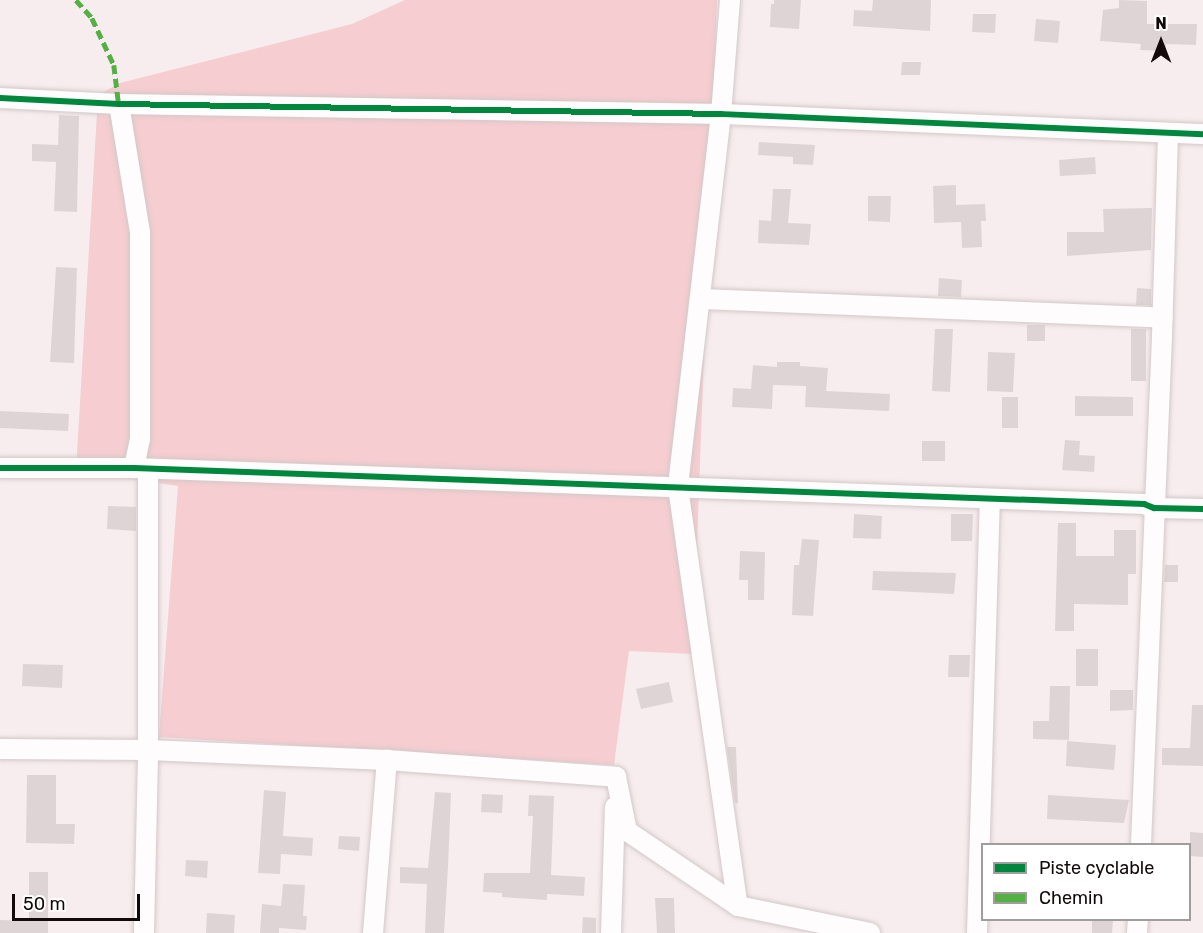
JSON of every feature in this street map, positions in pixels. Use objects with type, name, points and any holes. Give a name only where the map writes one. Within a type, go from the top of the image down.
[{"type":"street","points":[[730,0],[721,114],[678,487],[738,906]]},
{"type":"street","points":[[0,98],[119,104],[721,114],[1203,134]]},
{"type":"street","points":[[119,104],[140,232],[140,439],[148,750],[144,933]]},
{"type":"street","points":[[1141,843],[1163,318],[1168,133]]},
{"type":"street","points":[[700,299],[1163,318]]},
{"type":"street","points":[[0,468],[141,469],[678,487],[1144,504],[1154,508],[1203,509]]},
{"type":"street","points":[[977,933],[990,499]]},
{"type":"street","points":[[0,749],[148,750],[387,760],[616,777]]},
{"type":"street","points":[[373,933],[387,760]]},
{"type":"street","points":[[616,777],[627,831],[738,906],[870,933]]},
{"type":"street","points":[[611,933],[616,777]]},
{"type":"shaded area","points":[[405,0],[717,0],[693,654],[629,651],[614,765],[159,737],[178,486],[76,471],[98,95],[120,83],[352,24]]},
{"type":"building","points":[[774,0],[801,0],[799,29],[770,27],[771,4],[774,4]]},
{"type":"building","points":[[873,0],[931,0],[930,31],[853,26],[854,10],[872,11]]},
{"type":"building","points":[[1119,0],[1147,1],[1147,24],[1197,24],[1196,45],[1166,44],[1166,51],[1140,50],[1141,44],[1100,41],[1103,10],[1119,8]]},
{"type":"building","points":[[973,14],[996,14],[995,33],[972,32]]},
{"type":"building","points":[[1036,19],[1060,21],[1058,43],[1034,41]]},
{"type":"building","points":[[902,62],[921,62],[920,75],[901,75]]},
{"type":"building","points":[[59,115],[79,116],[77,212],[54,211],[56,162],[32,161],[32,144],[58,145]]},
{"type":"building","points":[[759,142],[815,145],[813,165],[793,164],[793,157],[758,155]]},
{"type":"building","points":[[1095,157],[1096,174],[1060,176],[1059,160]]},
{"type":"building","points":[[956,185],[956,205],[985,204],[986,221],[981,221],[982,247],[962,248],[961,222],[934,223],[933,186]]},
{"type":"building","points":[[773,189],[791,189],[788,223],[811,224],[809,245],[758,243],[759,220],[771,221]]},
{"type":"building","points":[[868,196],[891,196],[890,222],[868,221]]},
{"type":"building","points":[[1152,208],[1151,250],[1067,256],[1067,232],[1104,232],[1103,209]]},
{"type":"building","points":[[56,267],[77,268],[74,363],[50,362]]},
{"type":"building","points":[[939,278],[962,280],[961,297],[938,296]]},
{"type":"building","points":[[1137,288],[1151,289],[1151,305],[1136,305]]},
{"type":"building","points":[[1027,325],[1045,325],[1045,341],[1027,341]]},
{"type":"building","points":[[935,329],[953,329],[950,392],[932,391]]},
{"type":"building","points":[[1131,329],[1146,329],[1146,381],[1131,381]]},
{"type":"building","points":[[988,352],[1015,353],[1013,392],[987,391]]},
{"type":"building","points":[[777,362],[800,362],[800,366],[828,368],[826,391],[890,394],[889,411],[805,407],[806,386],[773,385],[772,409],[732,407],[733,388],[751,389],[753,365],[777,367]]},
{"type":"building","points":[[1075,396],[1133,397],[1133,416],[1075,416]]},
{"type":"building","points":[[1002,397],[1018,397],[1018,428],[1002,428]]},
{"type":"building","points":[[0,411],[69,414],[68,431],[0,428]]},
{"type":"building","points":[[1065,440],[1080,441],[1079,455],[1095,456],[1094,472],[1062,470]]},
{"type":"building","points":[[922,441],[945,441],[945,461],[922,461]]},
{"type":"building","points":[[108,506],[136,507],[136,531],[107,529]]},
{"type":"building","points":[[854,514],[882,516],[881,539],[853,538]]},
{"type":"building","points":[[951,514],[973,514],[972,541],[951,541]]},
{"type":"building","points":[[1058,523],[1076,523],[1076,556],[1114,556],[1114,530],[1136,530],[1136,574],[1128,574],[1128,605],[1074,604],[1074,631],[1055,631]]},
{"type":"building","points":[[802,539],[819,540],[813,616],[792,615],[794,565],[799,565]]},
{"type":"building","points":[[740,551],[765,552],[764,600],[748,600],[748,580],[739,580]]},
{"type":"building","points":[[1165,565],[1178,565],[1178,582],[1164,582]]},
{"type":"building","points":[[873,571],[956,573],[954,594],[872,590]]},
{"type":"building","points":[[1076,649],[1098,649],[1098,686],[1076,686]]},
{"type":"building","points":[[949,655],[970,655],[969,677],[948,677]]},
{"type":"building","points":[[23,664],[63,665],[62,688],[22,686]]},
{"type":"building","points":[[669,682],[673,702],[641,709],[636,689]]},
{"type":"building","points":[[1050,686],[1070,686],[1069,740],[1033,739],[1033,721],[1049,721]]},
{"type":"building","points":[[1110,690],[1133,690],[1133,710],[1110,711]]},
{"type":"building","points":[[1192,705],[1203,705],[1203,766],[1162,765],[1162,748],[1190,748]]},
{"type":"building","points":[[1067,741],[1116,745],[1114,770],[1066,766]]},
{"type":"building","points":[[727,747],[736,747],[738,803],[735,803]]},
{"type":"building","points":[[27,775],[56,775],[56,824],[75,824],[74,844],[26,843]]},
{"type":"building","points":[[264,790],[286,792],[283,836],[313,838],[312,856],[281,854],[280,874],[258,873]]},
{"type":"building","points":[[435,792],[451,793],[444,933],[425,933],[427,884],[400,883],[400,867],[428,868]]},
{"type":"building","points":[[482,794],[503,795],[502,813],[481,812]]},
{"type":"building","points":[[529,795],[554,796],[551,875],[585,877],[584,896],[547,894],[547,900],[502,897],[502,893],[483,892],[484,873],[530,873],[533,816],[528,816]]},
{"type":"building","points":[[1048,795],[1129,800],[1124,823],[1047,819]]},
{"type":"building","points":[[1190,832],[1203,833],[1203,857],[1191,856]]},
{"type":"building","points":[[339,836],[360,837],[359,851],[338,849]]},
{"type":"building","points":[[186,860],[208,861],[207,878],[185,876]]},
{"type":"building","points":[[29,872],[48,872],[48,933],[0,933],[0,920],[29,921]]},
{"type":"building","points":[[283,884],[305,885],[303,916],[307,916],[306,930],[279,928],[279,933],[260,933],[262,904],[281,906]]},
{"type":"building","points":[[655,898],[674,898],[675,933],[657,933]]},
{"type":"building","points":[[207,913],[235,915],[234,933],[206,933]]},
{"type":"building","points":[[583,917],[596,918],[596,933],[582,933]]},
{"type":"building","points":[[1092,921],[1113,921],[1112,933],[1092,933]]},
{"type":"marked path","points":[[76,0],[92,18],[114,65],[119,104]]},
{"type":"cycle path","points":[[0,98],[119,104],[721,114],[1203,134]]},
{"type":"cycle path","points":[[0,468],[134,468],[1144,504],[1154,508],[1203,509]]}]
